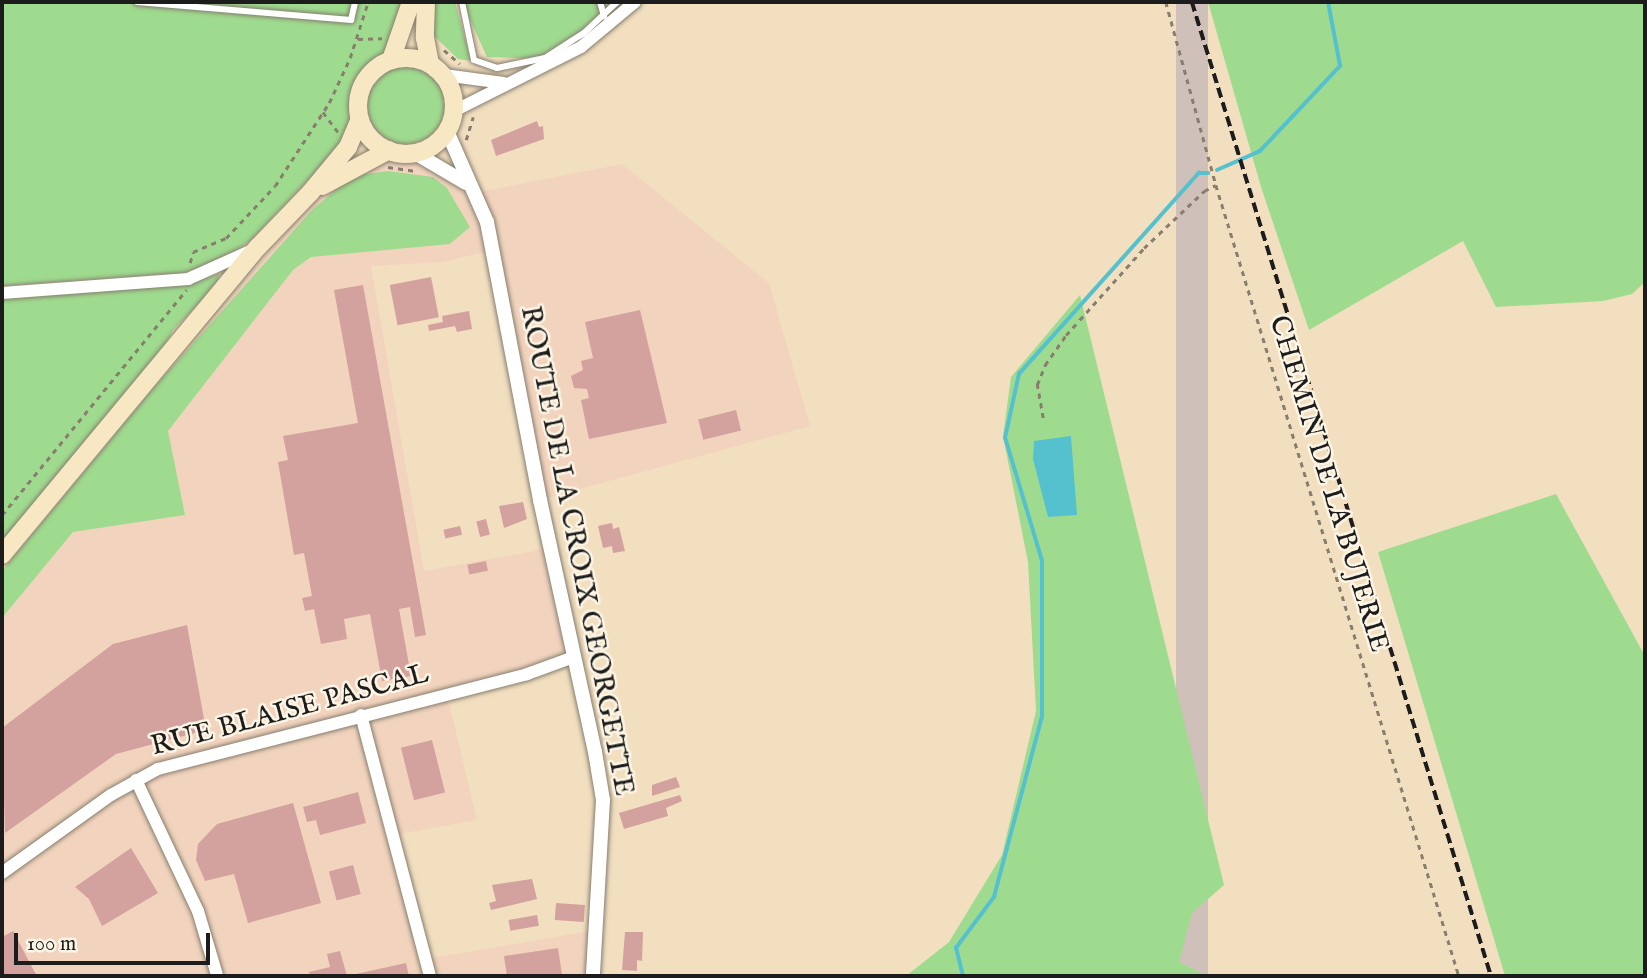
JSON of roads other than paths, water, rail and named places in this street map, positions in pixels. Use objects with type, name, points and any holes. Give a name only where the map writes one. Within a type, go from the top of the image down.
[{"type":"main road","points":[[391,60],[411,2]]},
{"type":"main road","points":[[310,193],[386,158],[415,153],[434,145],[447,131],[454,111],[453,95],[437,70],[425,38],[426,2]]},
{"type":"main road","points":[[2,555],[258,247],[310,193],[348,147],[360,119],[361,88],[376,69],[391,60],[411,58],[437,70]]},
{"type":"main road","points":[[360,119],[386,158]]},
{"type":"street","points":[[454,111],[503,83],[526,78],[581,47],[635,2]]},
{"type":"street","points":[[437,70],[503,83]]},
{"type":"street","name":"ROUTE DE LA CROIX GEORGETTE","points":[[447,131],[467,184],[487,222],[603,800],[593,976]]},
{"type":"street","name":"ROUTE DE LA CROIX GEORGETTE","points":[[415,153],[444,166],[467,184]]},
{"type":"street","points":[[2,293],[188,279],[258,247]]},
{"type":"street","name":"RUE BLAISE PASCAL","points":[[2,873],[136,780],[158,769],[527,674],[574,657]]},
{"type":"street","points":[[361,715],[430,976]]},
{"type":"street","points":[[136,780],[198,911],[217,975]]},
{"type":"lane","points":[[137,2],[351,20],[355,2]]},
{"type":"lane","points":[[462,2],[474,60],[497,68],[545,58],[604,16],[617,2]]},
{"type":"lane","points":[[600,2],[604,16]]},
{"type":"water","points":[[1071,436],[1077,515],[1048,517],[1033,459],[1034,441]]},
{"type":"waterway","points":[[1217,170],[1260,151],[1340,66],[1328,2]]},
{"type":"waterway","points":[[963,976],[956,948],[994,897],[1042,717],[1042,561],[1005,438],[1019,374],[1199,173],[1208,173]]},
{"type":"railway","points":[[1192,2],[1491,976]]}]
